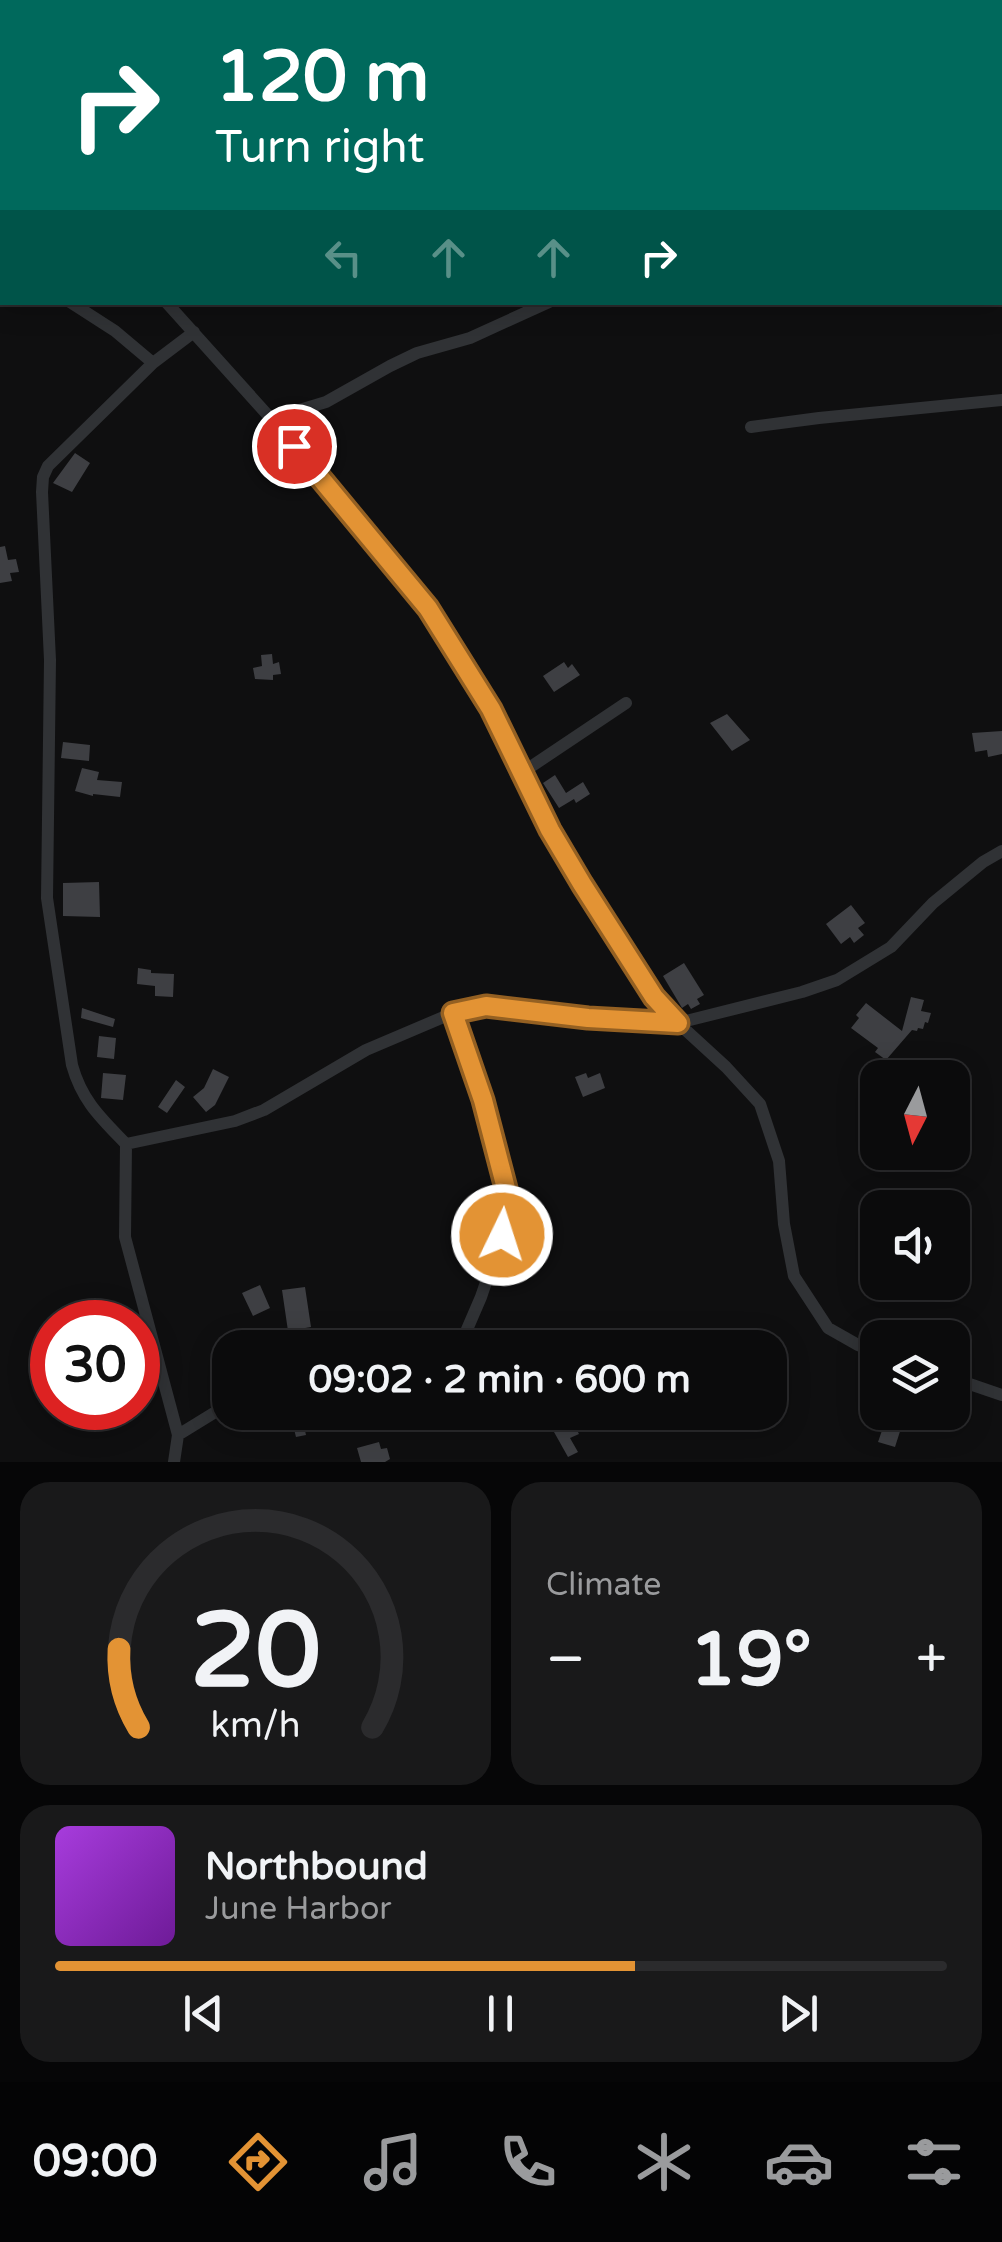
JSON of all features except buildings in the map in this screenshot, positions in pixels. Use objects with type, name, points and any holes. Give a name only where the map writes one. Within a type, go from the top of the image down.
[{"type":"street","points":[[75,305],[154,363]]},
{"type":"street","points":[[169,305],[273,421],[428,608],[491,709],[550,830],[654,997],[760,1104],[779,1161],[784,1224],[794,1276],[828,1328],[860,1346]]},
{"type":"street","points":[[273,421],[326,402],[418,352],[470,338],[542,305]]},
{"type":"street","points":[[174,1462],[178,1435],[125,1238],[126,1144],[78,1086],[47,898],[50,660],[42,492],[48,466],[154,363],[194,332]]},
{"type":"street","points":[[751,427],[1002,400]]},
{"type":"street","points":[[523,772],[626,704]]},
{"type":"street","points":[[126,1144],[234,1121],[264,1110],[366,1050],[453,1013],[486,1006],[678,1023],[802,992],[837,980],[890,947],[933,903],[1002,851]]},
{"type":"street","points":[[453,1013],[483,1100],[508,1196],[502,1235],[467,1330]]},
{"type":"street","points":[[970,1384],[1002,1395]]},
{"type":"street","points":[[178,1435],[212,1413]]},
{"type":"route","points":[[294,446],[428,608],[491,709],[550,830],[582,884],[654,997],[678,1023],[486,1006],[453,1013],[483,1100],[508,1196],[502,1235]]}]
